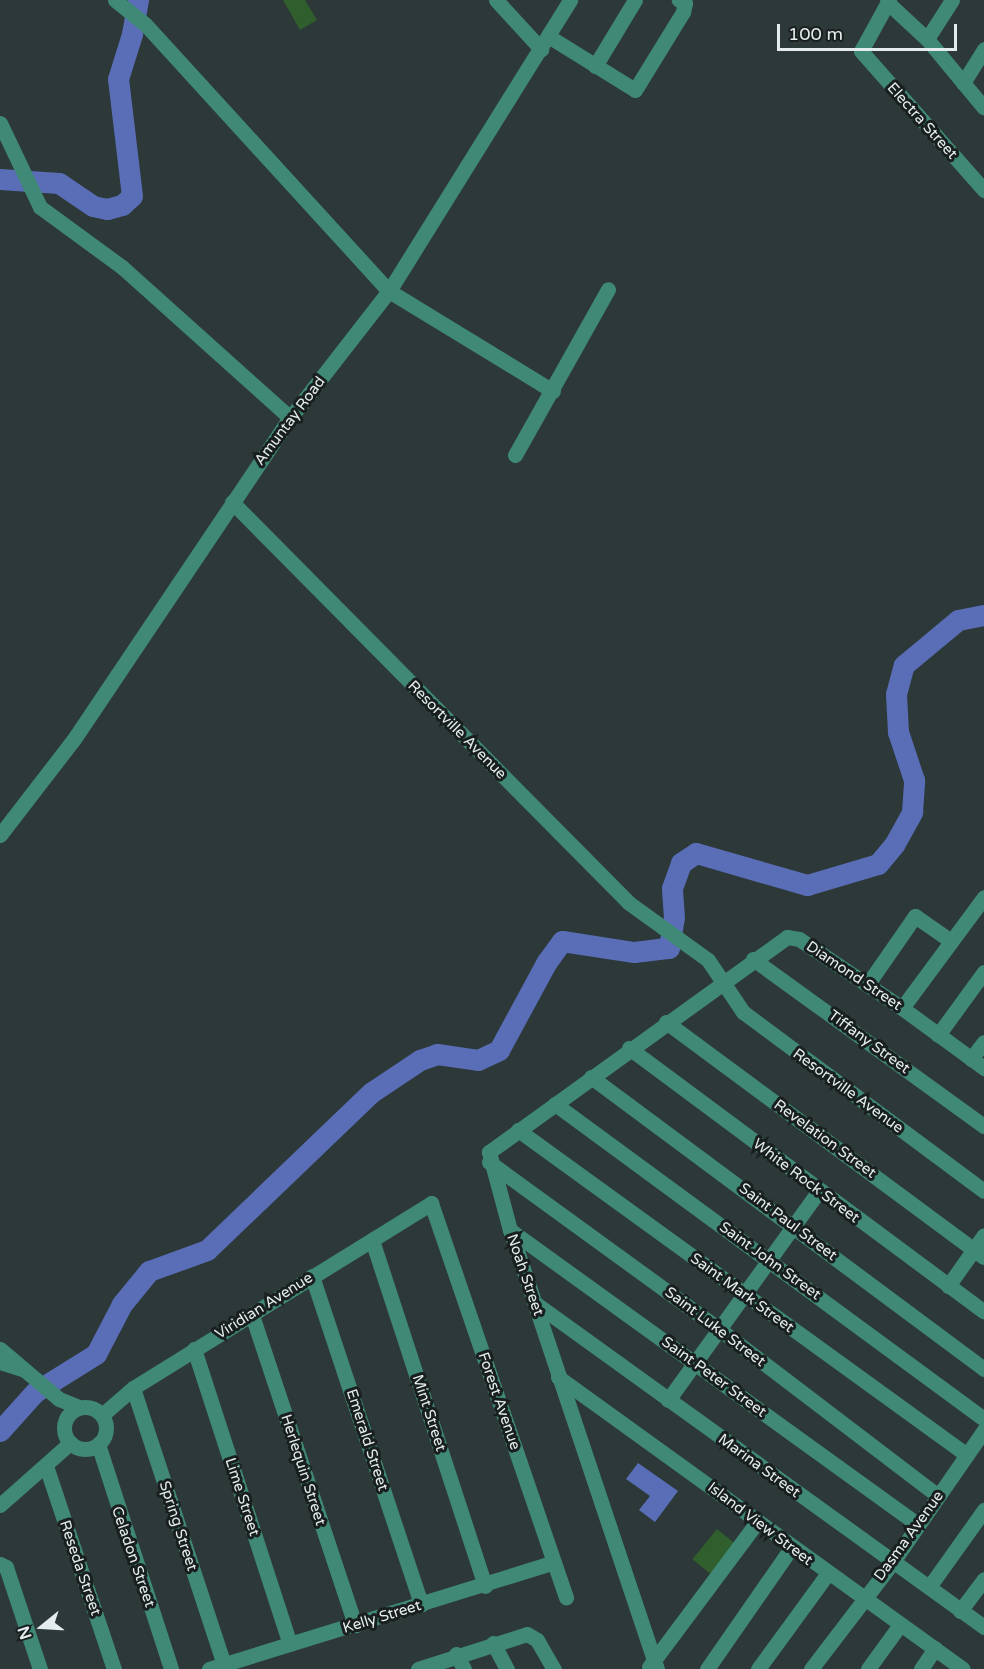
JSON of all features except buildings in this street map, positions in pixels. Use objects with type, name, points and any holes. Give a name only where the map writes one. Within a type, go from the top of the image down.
[{"type":"street","points":[[496,0],[545,43],[596,66],[630,89],[640,87],[683,12],[685,3],[679,0]]},
{"type":"street","name":"Amuntay Road","points":[[0,835],[75,739],[231,502],[290,418],[389,291],[570,0]]},
{"type":"street","points":[[596,66],[635,0]]},
{"type":"street","points":[[927,39],[952,0]]},
{"type":"street","points":[[888,1],[927,39],[984,108]]},
{"type":"street","name":"Electra Street","points":[[888,1],[861,51],[984,190]]},
{"type":"street","points":[[121,4],[146,24],[389,291],[553,391]]},
{"type":"street","points":[[963,83],[984,50]]},
{"type":"street","points":[[0,123],[40,207],[122,267],[290,418]]},
{"type":"street","points":[[515,455],[553,391],[608,289]]},
{"type":"street","name":"Resortville Avenue","points":[[231,502],[629,903],[692,950],[755,1022],[984,1191]]},
{"type":"street","points":[[902,1008],[984,897]]},
{"type":"street","points":[[867,985],[915,916],[951,941]]},
{"type":"street","name":"Diamond Street","points":[[720,982],[753,959],[792,937],[902,1008],[978,1064]]},
{"type":"street","name":"Tiffany Street","points":[[753,959],[984,1126]]},
{"type":"street","points":[[938,1035],[984,972]]},
{"type":"street","points":[[489,1162],[492,1148],[720,982]]},
{"type":"street","name":"Revelation Street","points":[[666,1022],[979,1253]]},
{"type":"street","points":[[978,1064],[984,1042]]},
{"type":"street","name":"White Rock Street","points":[[629,1048],[984,1312]]},
{"type":"street","name":"Saint Paul Street","points":[[591,1077],[984,1369]]},
{"type":"street","name":"Saint John Street","points":[[555,1104],[984,1419]]},
{"type":"street","name":"Saint Mark Street","points":[[518,1130],[967,1455]]},
{"type":"street","name":"Noah Street","points":[[489,1162],[653,1667]]},
{"type":"street","name":"Saint Luke Street","points":[[489,1162],[719,1329],[938,1496]]},
{"type":"street","points":[[668,1400],[819,1191]]},
{"type":"street","name":"Viridian Avenue","points":[[102,1415],[133,1388],[431,1203]]},
{"type":"street","name":"Forest Avenue","points":[[431,1203],[566,1599]]},
{"type":"street","name":"Saint Peter Street","points":[[510,1230],[917,1524]]},
{"type":"street","points":[[948,1286],[979,1253],[984,1235]]},
{"type":"street","name":"Mint Street","points":[[372,1240],[485,1586]]},
{"type":"street","name":"Emerald Street","points":[[312,1276],[421,1604]]},
{"type":"street","name":"Marina Street","points":[[535,1303],[892,1563],[984,1627]]},
{"type":"street","name":"Herlequin Street","points":[[252,1315],[355,1625]]},
{"type":"street","points":[[0,1349],[56,1397],[79,1407],[92,1408],[102,1415],[105,1433],[99,1444],[87,1449],[70,1443],[64,1432],[65,1419],[56,1397]]},
{"type":"street","name":"Lime Street","points":[[194,1349],[290,1644]]},
{"type":"street","points":[[0,1362],[24,1370]]},
{"type":"street","name":"Island View Street","points":[[558,1377],[759,1521],[791,1548],[899,1626],[935,1648],[963,1669]]},
{"type":"street","name":"Spring Street","points":[[133,1388],[216,1667]]},
{"type":"street","points":[[65,1419],[79,1407]]},
{"type":"street","name":"Dasma Avenue","points":[[811,1669],[862,1598],[892,1563],[984,1430]]},
{"type":"street","points":[[0,1504],[70,1443]]},
{"type":"street","name":"Celadon Street","points":[[99,1444],[171,1669]]},
{"type":"street","name":"Reseda Street","points":[[46,1466],[114,1669]]},
{"type":"street","points":[[928,1587],[984,1510]]},
{"type":"street","points":[[653,1667],[759,1521]]},
{"type":"street","points":[[707,1669],[791,1548]]},
{"type":"street","name":"Kelly Street","points":[[216,1667],[485,1586],[554,1562]]},
{"type":"street","points":[[0,1564],[6,1567],[39,1669]]},
{"type":"street","points":[[758,1669],[828,1573]]},
{"type":"street","points":[[960,1611],[984,1579]]},
{"type":"street","points":[[868,1669],[899,1626]]},
{"type":"street","points":[[421,1669],[456,1654],[493,1643],[533,1635],[554,1669]]},
{"type":"street","points":[[493,1643],[507,1669]]},
{"type":"street","points":[[921,1669],[935,1648]]},
{"type":"street","points":[[456,1654],[464,1669]]},
{"type":"green space","points":[[283,0],[305,0],[317,20],[300,30]]},
{"type":"green space","points":[[717,1529],[738,1546],[713,1576],[692,1559]]},
{"type":"water","points":[[638,1463],[678,1491],[655,1522],[639,1510],[650,1496],[626,1479]]},
{"type":"waterway","points":[[0,179],[59,183],[93,206],[107,209],[122,205],[132,196],[118,79],[132,34],[138,0]]},
{"type":"waterway","points":[[0,1431],[35,1392],[96,1354],[122,1304],[149,1271],[207,1250],[372,1092],[420,1060],[437,1054],[478,1060],[499,1050],[546,963],[562,941],[634,952],[669,948],[674,918],[672,888],[681,863],[696,853],[807,885],[878,864],[894,845],[912,812],[914,780],[898,732],[896,694],[904,665],[958,620],[984,615]]}]
